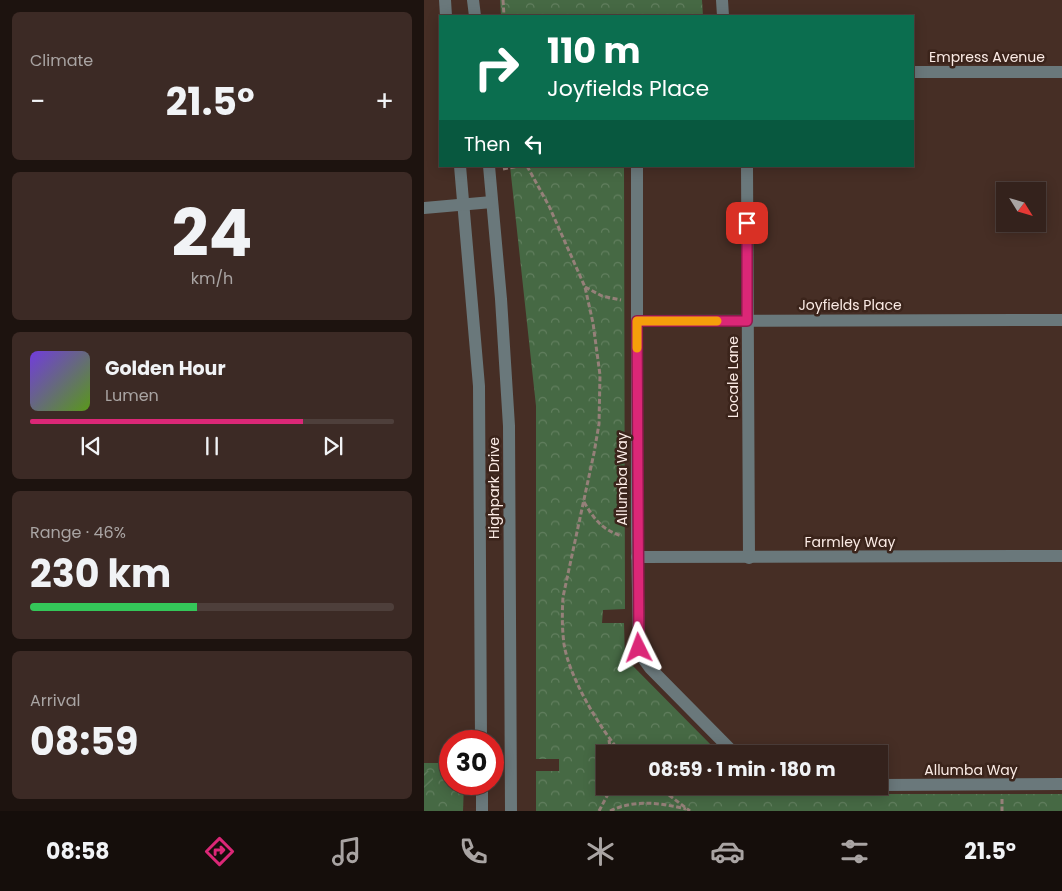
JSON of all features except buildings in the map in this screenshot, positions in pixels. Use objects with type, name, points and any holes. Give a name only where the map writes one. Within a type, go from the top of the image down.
[{"type":"street","points":[[444,0],[446,15]]},
{"type":"street","points":[[473,0],[475,15]]},
{"type":"street","points":[[722,0],[722,15]]},
{"type":"street","name":"Empress Avenue","points":[[914,72],[1062,72]]},
{"type":"street","name":"Highpark Drive","points":[[460,167],[479,386],[482,730]]},
{"type":"street","name":"Highpark Drive","points":[[489,167],[509,426],[511,811]]},
{"type":"street","name":"Allumba Way","points":[[637,167],[638,638],[642,657],[650,668],[726,745]]},
{"type":"street","name":"Locale Lane","points":[[747,167],[749,558]]},
{"type":"street","points":[[424,208],[492,202]]},
{"type":"street","name":"Joyfields Place","points":[[637,321],[1062,320]]},
{"type":"street","name":"Farmley Way","points":[[637,557],[1062,556]]},
{"type":"street","name":"Allumba Way","points":[[888,785],[1062,784]]},
{"type":"street","points":[[482,795],[482,811]]},
{"type":"path","points":[[504,1],[504,15]]},
{"type":"path","points":[[528,167],[553,214],[585,287],[597,346],[601,400],[594,453],[563,597],[562,616],[564,645],[576,680],[614,745]]},
{"type":"path","points":[[585,287],[611,299],[637,299]]},
{"type":"path","points":[[584,501],[591,515],[605,530],[622,536],[637,537]]},
{"type":"path","points":[[609,739],[610,745]]},
{"type":"path","points":[[599,811],[607,795]]},
{"type":"path","points":[[669,795],[688,810]]},
{"type":"path","points":[[610,811],[635,804],[650,803],[688,810]]},
{"type":"green space","points":[[500,0],[702,0],[703,15],[501,15]]},
{"type":"green space","points":[[510,167],[624,167],[625,609],[603,610],[602,623],[624,623],[625,658],[711,745],[596,745],[596,795],[1062,794],[1062,811],[536,811],[536,771],[559,771],[559,759],[536,759],[536,406]]},
{"type":"green space","points":[[424,763],[439,763],[439,795],[464,795],[463,811],[424,811]]},
{"type":"green space","points":[[424,770],[432,772],[433,780],[424,788]]},
{"type":"slow traffic","points":[[637,348],[637,321],[717,321]]},
{"type":"route","points":[[639,648],[637,321],[747,321],[747,223]]}]
